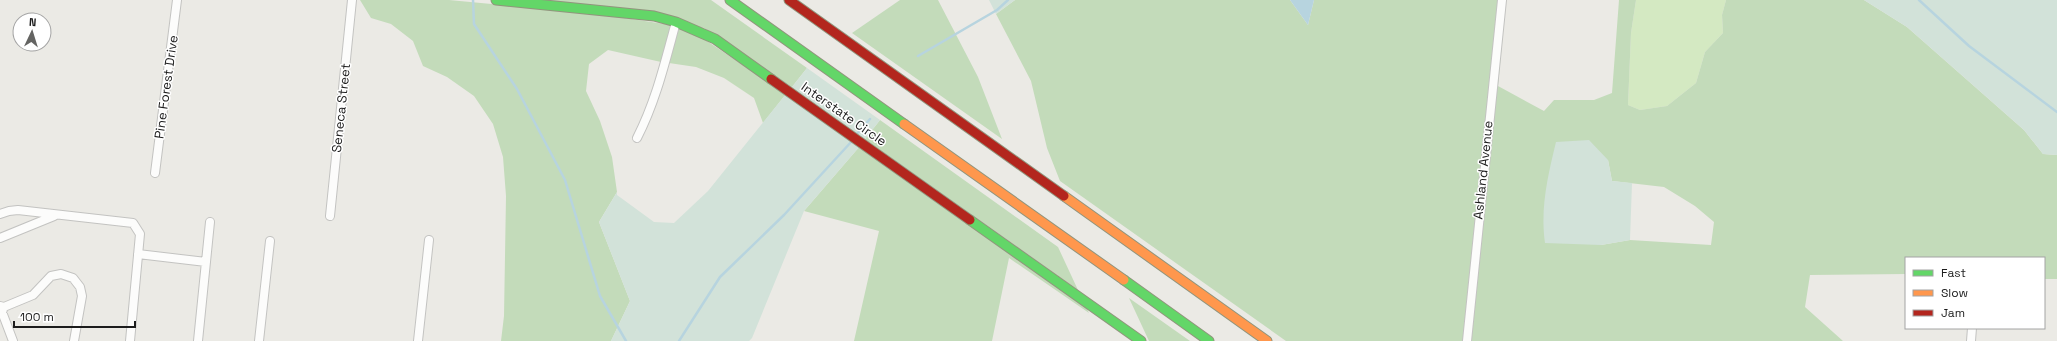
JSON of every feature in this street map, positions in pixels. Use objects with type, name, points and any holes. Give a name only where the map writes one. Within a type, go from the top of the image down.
[{"type":"main road","name":"Interstate Circle","points":[[496,0],[654,16],[676,22],[715,39],[839,125],[1141,341]]},
{"type":"main road","points":[[730,0],[1210,341]]},
{"type":"main road","points":[[789,0],[1267,341]]},
{"type":"street","name":"Pine Forest Drive","points":[[155,173],[177,0]]},
{"type":"street","name":"Seneca Street","points":[[330,216],[352,0]]},
{"type":"street","name":"Ashland Avenue","points":[[1467,341],[1502,0]]},
{"type":"street","points":[[637,138],[653,102],[676,22]]},
{"type":"street","points":[[0,214],[18,210],[54,216],[133,223],[140,234],[130,341]]},
{"type":"street","points":[[0,238],[54,216]]},
{"type":"street","points":[[198,341],[210,222]]},
{"type":"street","points":[[418,341],[428,240]]},
{"type":"street","points":[[259,341],[270,241]]},
{"type":"street","points":[[138,254],[206,262]]},
{"type":"street","points":[[13,341],[2,312],[2,307],[33,295],[51,276],[62,274],[73,278],[80,287],[82,296],[74,341]]},
{"type":"street","points":[[1970,341],[1972,329]]},
{"type":"green space","points":[[360,0],[449,0],[605,15],[671,25],[661,62],[608,50],[589,64],[586,91],[600,121],[612,157],[617,192],[599,222],[630,301],[611,341],[501,341],[504,316],[506,196],[503,157],[493,124],[474,96],[447,77],[423,66],[413,41],[391,24],[371,18]]},
{"type":"green space","points":[[545,0],[711,0],[807,68],[792,87],[704,28]]},
{"type":"green space","points":[[900,0],[938,0],[978,77],[1002,139],[852,33]]},
{"type":"green space","points":[[1015,0],[1290,0],[1308,25],[1314,0],[1498,0],[1463,341],[1286,341],[1060,181],[1047,148],[1031,81],[996,14]]},
{"type":"green space","points":[[1619,0],[1636,0],[1631,33],[1628,105],[1640,110],[1667,106],[1696,83],[1705,52],[1723,33],[1722,15],[1726,0],[1864,0],[1907,27],[2024,130],[2043,154],[2057,155],[2057,279],[2045,279],[2045,257],[1905,257],[1905,274],[1810,275],[1805,307],[1843,341],[1471,341],[1506,1],[1498,86],[1544,111],[1554,100],[1594,100],[1612,93]],"holes":[[[1608,160],[1612,181],[1664,187],[1695,206],[1714,222],[1711,245],[1630,240],[1601,245]]]},
{"type":"green space","points":[[1636,0],[1726,0],[1722,15],[1723,33],[1705,52],[1696,83],[1667,106],[1640,110],[1628,105],[1631,33]]},
{"type":"green space","points":[[679,28],[701,37],[786,94],[763,123],[754,98],[724,78],[696,67],[669,63]]},
{"type":"green space","points":[[880,120],[1058,247],[1078,290],[865,139]]},
{"type":"green space","points":[[860,146],[1086,307],[1089,313],[1009,258],[992,341],[854,341],[879,231],[804,211]]},
{"type":"green space","points":[[1129,298],[1190,341],[1149,341]]},
{"type":"shaded area","points":[[989,0],[1015,0],[996,14]]},
{"type":"shaded area","points":[[1864,0],[2057,0],[2057,155],[2043,154],[2024,130],[1907,27]]},
{"type":"shaded area","points":[[807,68],[880,120],[865,139],[792,87]]},
{"type":"shaded area","points":[[786,94],[860,146],[804,211],[752,338],[749,341],[611,341],[630,301],[599,222],[617,192],[617,195],[654,222],[674,223],[708,191]]},
{"type":"shaded area","points":[[1589,140],[1608,160],[1612,181],[1632,183],[1630,240],[1601,245],[1545,243],[1543,217],[1544,204],[1556,142]]},
{"type":"water","points":[[1290,0],[1314,0],[1308,25]]},
{"type":"waterway","points":[[473,0],[474,24],[517,89],[565,180],[600,296],[626,341]]},
{"type":"waterway","points":[[918,56],[997,10],[1008,0]]},
{"type":"waterway","points":[[1919,0],[1969,46],[2057,112]]},
{"type":"waterway","points":[[856,135],[870,119]]},
{"type":"waterway","points":[[679,341],[720,277],[784,215],[852,141]]},
{"type":"traffic: fast","points":[[496,0],[654,16],[676,22],[715,39],[771,79]]},
{"type":"traffic: fast","points":[[730,0],[904,124]]},
{"type":"traffic: fast","points":[[970,220],[1141,341]]},
{"type":"traffic: fast","points":[[1124,280],[1209,341]]},
{"type":"traffic: slow","points":[[904,124],[1124,280]]},
{"type":"traffic: slow","points":[[1064,196],[1267,341]]},
{"type":"traffic: jam","points":[[789,0],[1064,196]]},
{"type":"traffic: jam","points":[[771,79],[970,220]]}]
